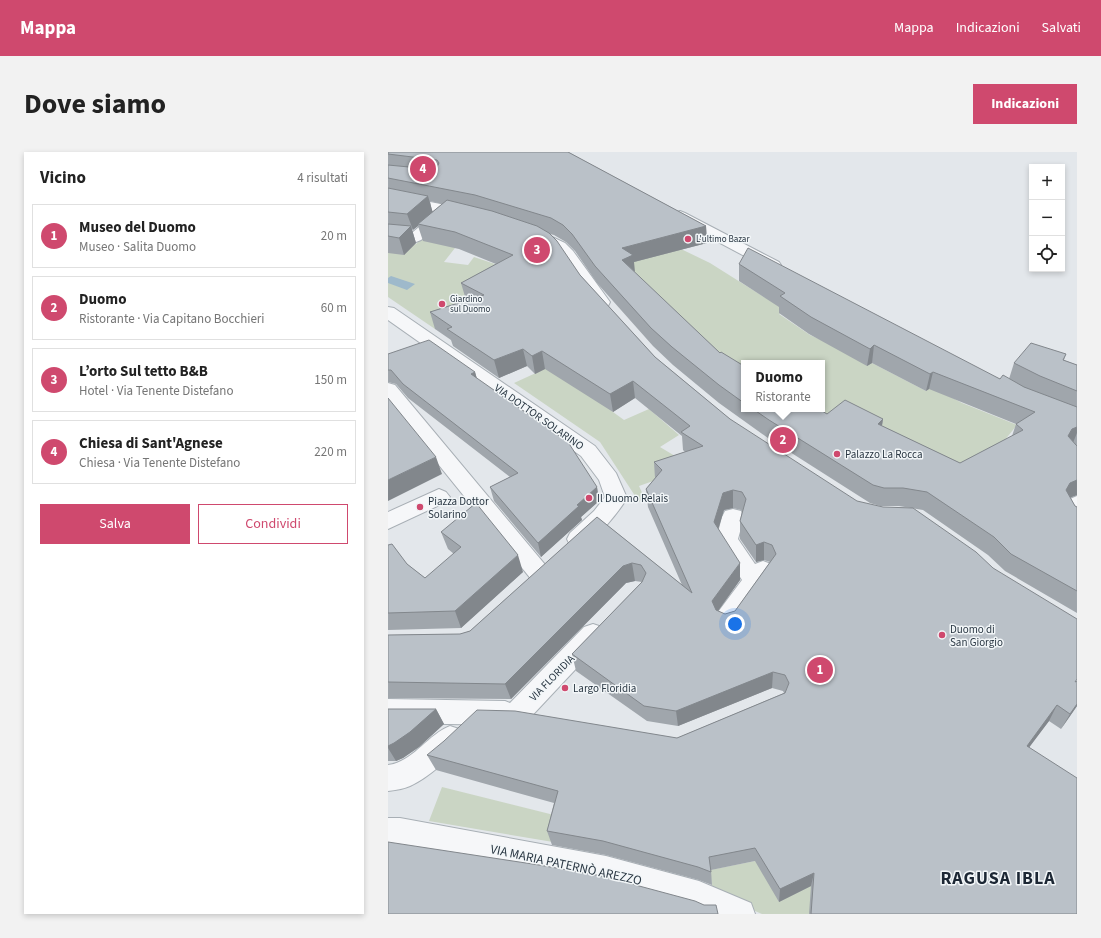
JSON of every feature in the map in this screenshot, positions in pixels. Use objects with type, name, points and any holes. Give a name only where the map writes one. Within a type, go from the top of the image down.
[{"type":"street","points":[[388,198],[478,217]]},
{"type":"street","points":[[664,207],[790,274]]},
{"type":"street","points":[[388,234],[416,237],[448,210]]},
{"type":"street","points":[[523,231],[546,239],[559,246],[567,254],[590,287],[614,316]]},
{"type":"street","name":"VIA DOTTOR SOLARINO","points":[[388,312],[588,451],[609,478],[616,498],[602,517],[523,588]]},
{"type":"street","points":[[388,389],[539,573]]},
{"type":"street","points":[[388,521],[439,497]]},
{"type":"street","points":[[1077,504],[1071,508],[1077,517]]},
{"type":"street","points":[[726,619],[759,576],[727,540],[733,517]]},
{"type":"street","name":"VIA FLORIDIA","points":[[518,713],[608,619]]},
{"type":"street","points":[[388,711],[518,713],[549,718]]},
{"type":"street","points":[[388,778],[402,776],[435,752],[478,712]]},
{"type":"street","name":"VIA MARIA PATERNÒ AREZZO","points":[[388,832],[400,832],[606,872],[699,896],[740,914]]},
{"type":"green space","points":[[436,153],[681,249],[710,263],[764,297],[788,308],[779,314],[810,335],[872,363],[926,391],[932,387],[962,403],[1017,425],[1004,441],[966,475],[795,412],[825,412],[825,360],[741,360],[741,372],[686,324]]},
{"type":"green space","points":[[426,235],[455,248],[444,262],[468,265],[474,257],[501,266],[466,300],[487,312],[435,329],[388,297],[388,253],[416,244]]},
{"type":"green space","points":[[562,361],[613,412],[624,420],[649,409],[679,435],[660,447],[675,456],[670,475],[639,486],[644,497],[639,502],[600,442],[514,383]]},
{"type":"green space","points":[[442,787],[554,815],[553,842],[429,821]]},
{"type":"green space","points":[[755,861],[849,867],[809,914],[762,914],[713,893],[710,870]]},
{"type":"water","points":[[391,276],[415,284],[407,290],[388,283],[388,278]]},
{"type":"building","points":[[388,152],[568,152],[706,226],[622,248],[633,255],[622,260],[720,353],[721,352],[741,364],[741,401],[672,347],[651,328],[595,266],[572,234],[563,225],[551,218],[475,195],[388,178],[388,165],[430,169],[437,167],[439,163],[437,160],[388,154]]},
{"type":"building","points":[[388,188],[428,196],[407,214],[388,212]]},
{"type":"building","points":[[447,200],[492,211],[537,226],[549,233],[557,241],[580,275],[655,357],[730,419],[857,501],[883,507],[913,508],[976,552],[993,568],[1077,619],[1077,679],[1075,682],[1077,681],[1077,704],[1070,714],[1057,705],[1027,746],[1077,778],[1077,914],[811,914],[814,873],[780,889],[755,848],[709,857],[711,872],[698,867],[603,841],[547,831],[558,791],[427,755],[477,710],[515,711],[677,738],[785,693],[789,683],[785,675],[773,672],[676,711],[644,706],[572,654],[642,582],[646,573],[641,565],[632,563],[623,566],[505,684],[388,682],[388,635],[460,634],[470,631],[597,517],[692,593],[646,489],[662,470],[654,462],[703,446],[681,432],[690,426],[633,381],[610,394],[542,351],[532,356],[523,349],[494,360],[447,329],[452,327],[430,312],[484,295],[461,283],[513,255],[455,232],[418,224]],"holes":[[[733,490],[742,492],[746,499],[740,521],[756,545],[764,542],[772,545],[776,554],[735,611],[725,614],[716,610],[712,601],[740,563],[714,522],[723,493]]]},
{"type":"building","points":[[388,224],[411,226],[399,238],[388,236]]},
{"type":"building","points":[[748,248],[1000,379],[1003,375],[1024,387],[1077,407],[1077,427],[1072,429],[1068,436],[1077,446],[1077,480],[1070,483],[1066,490],[1077,507],[1077,591],[1011,554],[994,537],[927,492],[903,488],[884,488],[873,485],[757,412],[824,412],[827,414],[845,400],[883,419],[878,424],[960,463],[1023,430],[1016,424],[1035,412],[933,372],[930,374],[874,345],[870,349],[811,317],[780,296],[785,293],[739,264]]},
{"type":"building","points":[[429,340],[475,372],[471,374],[568,442],[597,487],[577,505],[579,506],[538,543],[490,487],[518,473],[403,384],[391,370],[388,370],[388,354]]},
{"type":"building","points":[[1031,343],[1066,354],[1063,360],[1077,365],[1077,391],[1040,376],[1014,363]]},
{"type":"building","points":[[388,398],[436,457],[388,480]]},
{"type":"building","points":[[476,503],[518,555],[455,611],[388,613],[388,545],[392,544],[407,564],[425,578],[461,547],[441,532]]},
{"type":"building","points":[[388,709],[436,709],[410,732],[388,746]]},
{"type":"building","points":[[388,842],[602,876],[695,901],[704,905],[716,905],[718,914],[388,914]]},
{"type":"place","name":"Chiesa di Sant'Agnese","points":[[423,169]]},
{"type":"place","name":"L'ultimo Bazar","points":[[688,239]]},
{"type":"place","name":"L’orto Sul tetto B&B","points":[[537,250]]},
{"type":"place","name":"Giardino sul Duomo","points":[[442,304]]},
{"type":"place","name":"Duomo","points":[[783,440]]},
{"type":"place","name":"Palazzo La Rocca","points":[[837,454]]},
{"type":"place","name":"Il Duomo Relais","points":[[589,498]]},
{"type":"place","name":"Piazza Dottor Solarino","points":[[420,507]]},
{"type":"place","name":"Duomo di San Giorgio","points":[[942,635]]},
{"type":"place","name":"Museo del Duomo","points":[[820,670]]},
{"type":"place","name":"Largo Floridia","points":[[565,688]]},
{"type":"district","name":"RAGUSA IBLA","points":[[998,878]]}]
